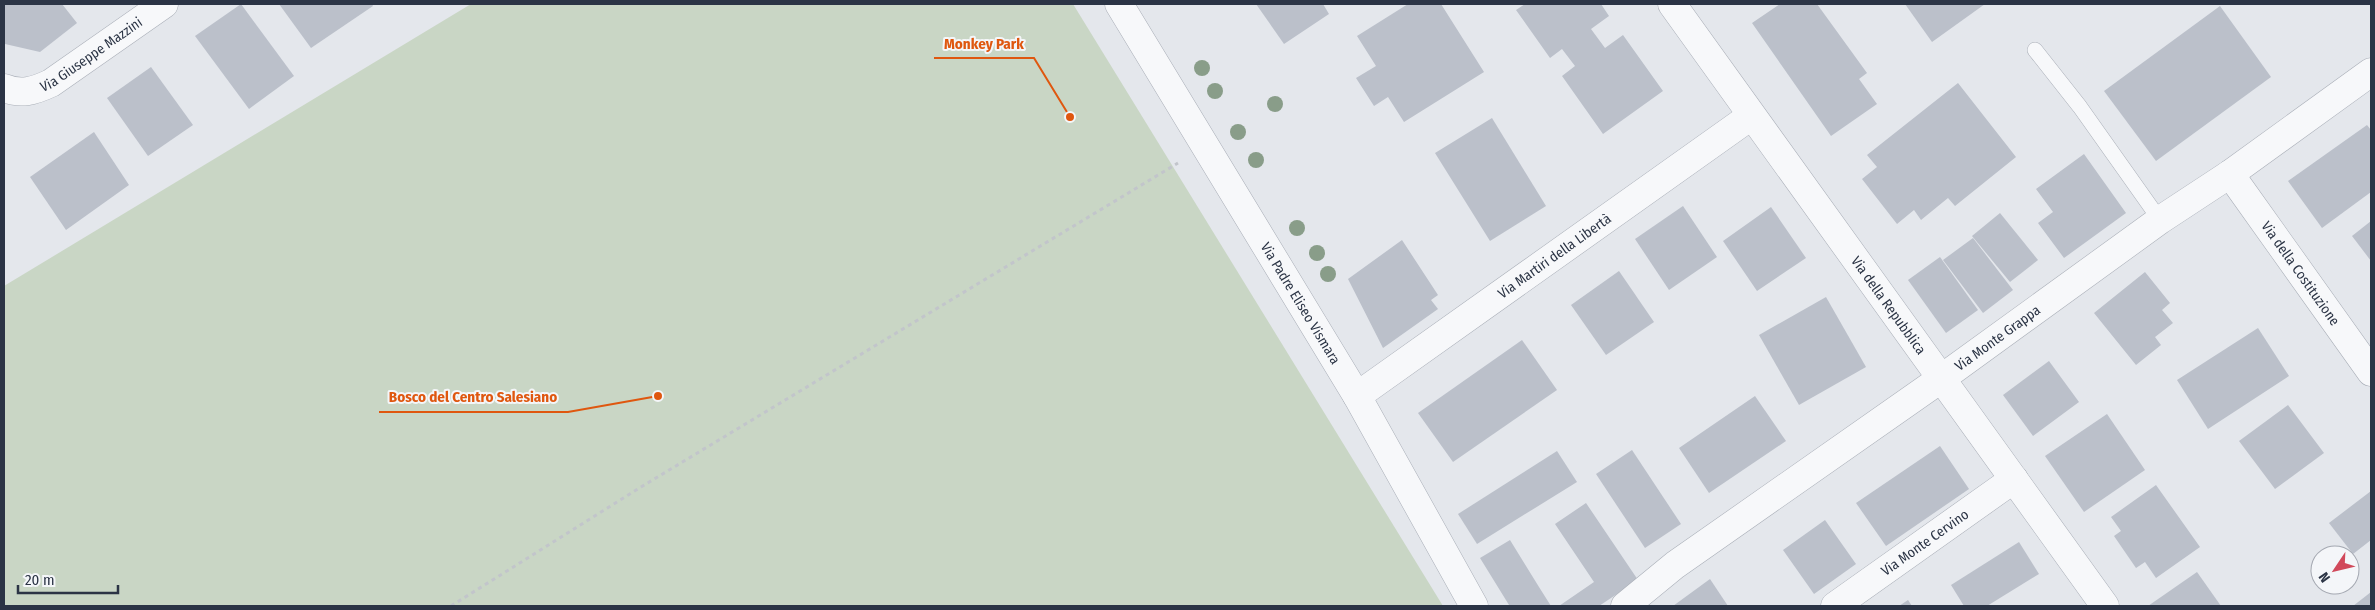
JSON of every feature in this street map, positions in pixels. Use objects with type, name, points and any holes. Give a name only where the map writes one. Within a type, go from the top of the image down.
[{"type":"street","name":"Via Giuseppe Mazzini","points":[[7,89],[34,91],[50,83],[164,4]]},
{"type":"street","name":"Via Padre Eliseo Vismara","points":[[1119,4],[1357,396],[1474,606]]},
{"type":"street","name":"Via della Repubblica","points":[[1682,8],[1751,116],[2105,606]]},
{"type":"street","name":"Via Monte Grappa","points":[[1625,606],[1675,565],[1942,378],[2160,220],[2230,174],[2371,72]]},
{"type":"street","name":"Via Martiri della Libertà","points":[[1357,396],[1751,116]]},
{"type":"street","name":"Via della Costituzione","points":[[2230,174],[2371,372]]},
{"type":"street","name":"Via Monte Cervino","points":[[1835,606],[2014,479]]},
{"type":"lane","points":[[2036,50],[2160,220]]},
{"type":"path","points":[[451,606],[641,487],[1206,146]]},
{"type":"green space","points":[[471,4],[1073,4],[1443,606],[4,606],[4,286]]},
{"type":"building","points":[[4,4],[62,4],[77,23],[40,52],[5,44]]},
{"type":"building","points":[[241,4],[294,76],[249,109],[195,36]]},
{"type":"building","points":[[279,4],[372,4],[373,6],[311,48]]},
{"type":"building","points":[[1256,4],[1323,4],[1329,14],[1284,44]]},
{"type":"building","points":[[1408,4],[1441,4],[1484,72],[1404,122],[1388,97],[1374,106],[1356,78],[1376,66],[1357,36]]},
{"type":"building","points":[[1525,4],[1601,4],[1609,16],[1591,29],[1605,48],[1623,35],[1663,91],[1603,134],[1562,76],[1575,66],[1562,49],[1550,58],[1516,10]]},
{"type":"building","points":[[1780,4],[1817,4],[1867,73],[1859,79],[1877,104],[1831,136],[1752,23]]},
{"type":"building","points":[[1905,4],[1985,4],[1932,42]]},
{"type":"building","points":[[2220,6],[2271,77],[2156,161],[2104,91]]},
{"type":"building","points":[[151,67],[193,125],[148,156],[107,98]]},
{"type":"building","points":[[1958,83],[2016,157],[1955,206],[1948,198],[1921,220],[1914,210],[1897,224],[1862,179],[1877,167],[1867,155]]},
{"type":"building","points":[[1492,118],[1546,206],[1490,241],[1435,153]]},
{"type":"building","points":[[2367,125],[2371,130],[2371,192],[2322,228],[2288,181]]},
{"type":"building","points":[[94,132],[129,185],[66,230],[30,177]]},
{"type":"building","points":[[2084,154],[2126,213],[2064,258],[2038,223],[2053,212],[2036,189]]},
{"type":"building","points":[[1683,206],[1717,257],[1669,290],[1635,239]]},
{"type":"building","points":[[1771,207],[1806,258],[1757,291],[1723,241]]},
{"type":"building","points":[[2000,213],[2038,260],[2010,282],[1972,236]]},
{"type":"building","points":[[2371,221],[2371,261],[2352,236]]},
{"type":"building","points":[[1973,238],[2013,290],[1983,313],[1943,260]]},
{"type":"building","points":[[1402,240],[1438,295],[1431,300],[1438,309],[1383,348],[1348,279]]},
{"type":"building","points":[[1940,257],[1978,310],[1946,333],[1908,280]]},
{"type":"building","points":[[1619,271],[1654,322],[1606,355],[1571,305]]},
{"type":"building","points":[[2145,272],[2170,303],[2162,310],[2173,323],[2155,337],[2161,345],[2136,365],[2094,313]]},
{"type":"building","points":[[1826,297],[1866,367],[1799,405],[1759,335]]},
{"type":"building","points":[[2258,328],[2289,376],[2208,429],[2177,380]]},
{"type":"building","points":[[1522,340],[1557,390],[1453,462],[1418,413]]},
{"type":"building","points":[[2049,361],[2079,402],[2033,436],[2003,395]]},
{"type":"building","points":[[1755,396],[1786,441],[1709,493],[1679,448]]},
{"type":"building","points":[[2288,405],[2324,453],[2275,489],[2239,441]]},
{"type":"building","points":[[2107,414],[2145,470],[2084,512],[2045,456]]},
{"type":"building","points":[[1940,446],[1969,489],[1886,546],[1856,503]]},
{"type":"building","points":[[1632,450],[1681,524],[1645,548],[1596,474]]},
{"type":"building","points":[[1557,451],[1577,482],[1477,544],[1458,514]]},
{"type":"building","points":[[2156,485],[2200,547],[2156,578],[2145,562],[2136,568],[2114,536],[2121,531],[2111,517]]},
{"type":"building","points":[[2371,491],[2371,540],[2360,549],[2360,545],[2346,545],[2329,523]]},
{"type":"building","points":[[1586,503],[1638,580],[1599,606],[1559,606],[1594,582],[1555,524]]},
{"type":"building","points":[[1825,520],[1856,564],[1814,594],[1783,550]]},
{"type":"building","points":[[1510,540],[1551,606],[1509,605],[1480,558]]},
{"type":"building","points":[[2019,542],[2039,574],[1987,606],[1964,606],[1951,585]]},
{"type":"building","points":[[2197,572],[2221,606],[2148,606]]},
{"type":"building","points":[[1710,579],[1728,606],[1673,606]]},
{"type":"building","points":[[2371,592],[2371,606],[2353,606]]},
{"type":"building","points":[[1908,600],[1912,606],[1899,606]]},
{"type":"place","name":"Monkey Park","points":[[1070,117]]},
{"type":"place","name":"Bosco del Centro Salesiano","points":[[658,396]]}]
